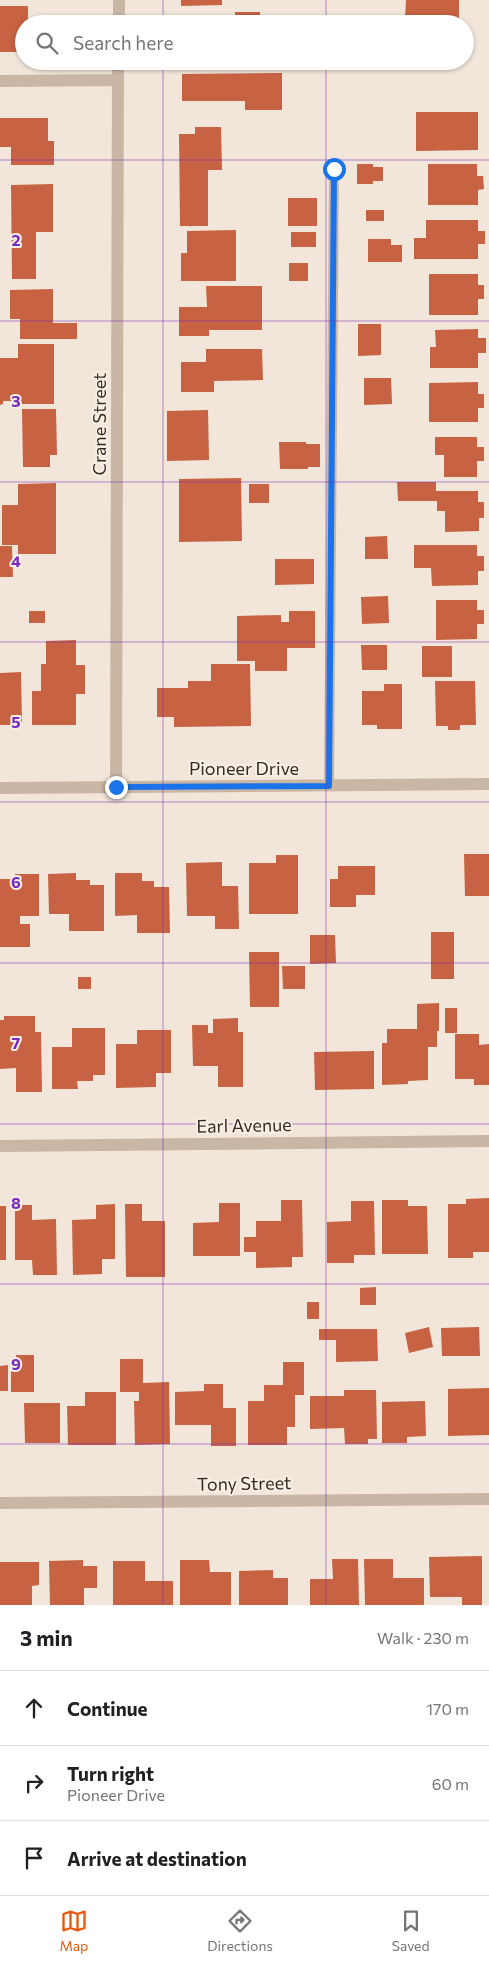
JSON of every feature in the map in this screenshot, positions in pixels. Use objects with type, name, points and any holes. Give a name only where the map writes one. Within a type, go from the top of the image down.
[{"type":"street","points":[[119,0],[119,15]]},
{"type":"street","name":"Crane Street","points":[[116,787],[118,70]]},
{"type":"street","points":[[0,81],[118,80]]},
{"type":"street","name":"Pioneer Drive","points":[[0,788],[489,784]]},
{"type":"street","name":"Earl Avenue","points":[[0,1146],[489,1141]]},
{"type":"street","name":"Tony Street","points":[[0,1503],[489,1499]]},
{"type":"lane","points":[[329,786],[334,169]]},
{"type":"building","points":[[181,0],[222,0],[222,5],[181,6]]},
{"type":"building","points":[[406,0],[459,0],[459,15],[405,15]]},
{"type":"building","points":[[0,6],[28,6],[28,15],[15,15],[15,52],[0,52]]},
{"type":"building","points":[[235,12],[260,12],[260,15],[235,15]]},
{"type":"building","points":[[282,73],[282,110],[245,110],[245,101],[182,101],[182,74]]},
{"type":"building","points":[[416,112],[478,112],[478,150],[416,151]]},
{"type":"building","points":[[0,118],[48,118],[48,141],[54,141],[54,165],[11,165],[11,147],[0,147]]},
{"type":"building","points":[[195,127],[221,127],[222,170],[208,170],[208,226],[180,226],[179,134],[195,134]]},
{"type":"building","points":[[357,164],[373,164],[373,167],[383,167],[383,181],[373,181],[373,184],[357,184]]},
{"type":"building","points":[[428,164],[477,164],[477,176],[483,176],[484,189],[478,190],[478,205],[428,205]]},
{"type":"building","points":[[53,184],[53,232],[36,232],[36,279],[12,279],[11,185]]},
{"type":"building","points":[[288,198],[317,198],[317,226],[288,226]]},
{"type":"building","points":[[366,210],[384,210],[384,221],[366,221]]},
{"type":"building","points":[[426,220],[478,220],[478,231],[485,231],[485,244],[478,244],[478,259],[414,259],[414,238],[426,238]]},
{"type":"building","points":[[236,230],[236,281],[181,281],[181,253],[187,253],[187,231]]},
{"type":"building","points":[[291,232],[316,232],[316,247],[291,247]]},
{"type":"building","points":[[368,239],[391,239],[391,245],[402,245],[402,262],[368,262]]},
{"type":"building","points":[[289,263],[308,263],[308,281],[289,281]]},
{"type":"building","points":[[429,274],[478,274],[478,285],[484,285],[484,299],[478,299],[478,315],[429,315]]},
{"type":"building","points":[[206,286],[262,286],[262,330],[209,330],[209,336],[179,336],[179,307],[207,307]]},
{"type":"building","points":[[53,289],[53,323],[77,323],[77,339],[20,339],[20,319],[10,319],[10,290]]},
{"type":"building","points":[[358,324],[381,324],[381,355],[358,356]]},
{"type":"building","points":[[478,329],[478,338],[486,338],[486,353],[478,353],[478,368],[430,368],[430,347],[436,347],[435,330]]},
{"type":"building","points":[[18,344],[54,344],[54,404],[19,404],[19,401],[3,401],[3,404],[0,405],[0,358],[18,358]]},
{"type":"building","points":[[206,349],[262,349],[263,380],[214,381],[214,392],[181,392],[181,362],[206,362]]},
{"type":"building","points":[[364,378],[391,378],[392,404],[364,405]]},
{"type":"building","points":[[478,382],[478,394],[484,394],[484,408],[478,408],[478,422],[429,422],[429,383]]},
{"type":"building","points":[[22,409],[56,409],[57,455],[50,455],[50,467],[23,467]]},
{"type":"building","points":[[208,410],[209,460],[167,461],[167,411]]},
{"type":"building","points":[[435,437],[477,437],[477,447],[484,447],[484,461],[477,461],[477,477],[444,477],[444,455],[435,455]]},
{"type":"building","points":[[279,442],[320,444],[320,467],[280,469]]},
{"type":"building","points":[[241,478],[242,541],[179,542],[179,479]]},
{"type":"building","points":[[397,482],[436,482],[436,491],[478,491],[478,502],[484,502],[484,518],[479,518],[479,531],[445,532],[445,511],[437,511],[437,501],[398,501]]},
{"type":"building","points":[[56,483],[56,554],[18,554],[18,545],[2,545],[2,505],[18,505],[18,484]]},
{"type":"building","points":[[249,484],[269,484],[269,503],[249,503]]},
{"type":"building","points":[[387,536],[388,559],[365,559],[365,537]]},
{"type":"building","points":[[414,545],[477,545],[477,556],[484,556],[484,571],[478,571],[478,585],[432,586],[431,568],[414,568]]},
{"type":"building","points":[[0,546],[12,546],[13,577],[0,577]]},
{"type":"building","points":[[275,559],[314,559],[314,584],[275,585]]},
{"type":"building","points":[[388,596],[389,623],[362,624],[361,597]]},
{"type":"building","points":[[436,600],[477,600],[477,610],[484,610],[484,624],[477,624],[477,639],[436,640]]},
{"type":"building","points":[[29,611],[45,611],[45,623],[29,623]]},
{"type":"building","points":[[289,611],[315,611],[315,648],[287,648],[287,671],[255,671],[255,661],[237,661],[237,616],[281,615],[281,622],[289,622]]},
{"type":"building","points":[[76,640],[76,665],[85,665],[85,694],[76,694],[76,725],[32,725],[32,691],[41,691],[41,664],[46,664],[46,641]]},
{"type":"building","points":[[361,645],[387,645],[387,670],[362,670]]},
{"type":"building","points":[[422,646],[452,646],[452,677],[422,677]]},
{"type":"building","points":[[211,664],[250,664],[251,726],[174,727],[174,717],[157,717],[157,688],[188,688],[188,681],[211,681]]},
{"type":"building","points":[[21,672],[22,725],[0,725],[0,673]]},
{"type":"building","points":[[435,681],[475,681],[476,725],[460,725],[460,730],[448,730],[448,726],[436,726]]},
{"type":"building","points":[[384,684],[402,684],[402,729],[377,729],[377,725],[362,725],[362,691],[384,691]]},
{"type":"building","points":[[464,854],[489,854],[489,896],[465,896]]},
{"type":"building","points":[[276,855],[298,855],[298,914],[249,914],[249,863],[276,863]]},
{"type":"building","points":[[222,862],[222,886],[238,886],[239,929],[215,929],[215,916],[187,916],[186,863]]},
{"type":"building","points":[[338,866],[375,866],[375,895],[356,895],[356,907],[330,907],[330,879],[338,879]]},
{"type":"building","points":[[76,873],[76,880],[90,880],[90,885],[104,885],[104,931],[69,931],[69,914],[49,914],[48,874]]},
{"type":"building","points":[[115,873],[142,873],[142,881],[154,881],[154,887],[169,887],[170,933],[137,933],[137,915],[115,916]]},
{"type":"building","points":[[15,874],[39,874],[39,916],[20,916],[20,924],[30,924],[30,947],[0,947],[0,879],[15,879]]},
{"type":"building","points":[[431,932],[454,932],[454,979],[431,979]]},
{"type":"building","points":[[310,935],[335,935],[336,963],[310,964]]},
{"type":"building","points":[[249,952],[279,952],[279,1007],[250,1007]]},
{"type":"building","points":[[282,966],[305,966],[305,989],[283,989]]},
{"type":"building","points":[[78,977],[91,977],[91,989],[78,989]]},
{"type":"building","points":[[439,1003],[437,1047],[428,1047],[428,1080],[408,1081],[408,1084],[382,1085],[382,1043],[387,1043],[387,1029],[417,1029],[417,1004]]},
{"type":"building","points":[[445,1008],[457,1008],[457,1033],[445,1033]]},
{"type":"building","points":[[4,1016],[35,1016],[35,1032],[41,1032],[42,1092],[16,1092],[16,1068],[0,1069],[0,1020],[4,1020]]},
{"type":"building","points":[[238,1018],[238,1032],[243,1032],[243,1087],[218,1087],[218,1066],[193,1066],[192,1025],[208,1025],[208,1033],[213,1033],[213,1019]]},
{"type":"building","points":[[72,1028],[105,1028],[105,1075],[93,1075],[93,1081],[77,1081],[78,1089],[52,1089],[52,1047],[72,1047]]},
{"type":"building","points":[[137,1030],[171,1030],[171,1073],[156,1073],[156,1087],[116,1088],[116,1044],[137,1044]]},
{"type":"building","points":[[455,1034],[479,1034],[479,1045],[489,1044],[489,1085],[474,1085],[474,1079],[455,1079]]},
{"type":"building","points":[[374,1051],[374,1089],[315,1090],[314,1052]]},
{"type":"building","points":[[489,1198],[489,1252],[473,1252],[473,1258],[448,1258],[448,1204],[466,1204],[466,1199]]},
{"type":"building","points":[[281,1200],[302,1200],[303,1257],[292,1257],[292,1267],[256,1268],[256,1252],[244,1252],[244,1237],[256,1237],[256,1221],[281,1221]]},
{"type":"building","points":[[382,1200],[408,1200],[408,1206],[427,1206],[428,1254],[382,1254]]},
{"type":"building","points":[[351,1201],[374,1201],[375,1255],[354,1255],[354,1263],[327,1263],[327,1222],[351,1221]]},
{"type":"building","points":[[219,1203],[240,1203],[240,1256],[193,1256],[193,1223],[219,1222]]},
{"type":"building","points":[[115,1204],[115,1259],[102,1259],[102,1274],[73,1275],[72,1220],[96,1219],[96,1205]]},
{"type":"building","points":[[125,1204],[142,1204],[142,1221],[165,1221],[165,1277],[126,1277]]},
{"type":"building","points":[[15,1205],[32,1205],[32,1220],[56,1219],[57,1275],[33,1275],[32,1260],[15,1260]]},
{"type":"building","points":[[0,1206],[6,1206],[6,1260],[0,1260]]},
{"type":"building","points":[[376,1287],[376,1305],[360,1305],[360,1288]]},
{"type":"building","points":[[307,1302],[319,1302],[319,1319],[307,1319]]},
{"type":"building","points":[[429,1327],[433,1347],[409,1353],[405,1333]]},
{"type":"building","points":[[479,1327],[480,1356],[442,1356],[441,1328]]},
{"type":"building","points":[[319,1329],[377,1329],[378,1361],[336,1362],[336,1340],[319,1340]]},
{"type":"building","points":[[16,1355],[34,1355],[34,1392],[11,1392],[11,1369],[16,1369]]},
{"type":"building","points":[[120,1359],[143,1359],[143,1383],[169,1382],[170,1444],[135,1445],[134,1401],[139,1401],[139,1392],[120,1392]]},
{"type":"building","points":[[283,1362],[304,1362],[304,1395],[295,1395],[295,1427],[287,1427],[287,1445],[248,1445],[248,1401],[264,1401],[264,1385],[283,1385]]},
{"type":"building","points":[[8,1365],[8,1391],[0,1391],[0,1366]]},
{"type":"building","points":[[204,1384],[223,1384],[223,1408],[236,1408],[236,1446],[211,1446],[211,1425],[175,1425],[175,1392],[204,1391]]},
{"type":"building","points":[[489,1388],[489,1435],[448,1436],[448,1389]]},
{"type":"building","points":[[344,1390],[376,1390],[377,1439],[368,1439],[368,1444],[345,1444],[344,1428],[310,1429],[310,1396],[344,1396]]},
{"type":"building","points":[[85,1392],[116,1392],[116,1445],[68,1445],[67,1406],[85,1406]]},
{"type":"building","points":[[425,1401],[426,1436],[407,1437],[407,1443],[382,1443],[382,1402]]},
{"type":"building","points":[[24,1403],[60,1403],[60,1443],[25,1443]]},
{"type":"building","points":[[482,1556],[482,1605],[462,1605],[462,1597],[430,1597],[429,1557]]},
{"type":"building","points":[[332,1559],[358,1559],[359,1605],[310,1605],[310,1579],[333,1579]]},
{"type":"building","points":[[364,1559],[393,1559],[393,1578],[424,1578],[424,1605],[365,1605]]},
{"type":"building","points":[[83,1560],[83,1566],[97,1566],[97,1588],[84,1588],[84,1605],[50,1605],[49,1561]]},
{"type":"building","points":[[180,1560],[209,1560],[210,1572],[231,1572],[231,1605],[180,1605]]},
{"type":"building","points":[[113,1561],[145,1561],[145,1581],[173,1581],[173,1605],[113,1605]]},
{"type":"building","points":[[0,1562],[39,1562],[39,1585],[32,1586],[32,1605],[0,1605]]},
{"type":"building","points":[[273,1570],[273,1578],[288,1578],[288,1605],[239,1605],[239,1571]]},
{"type":"route","points":[[116,787],[329,786],[334,169]]}]
